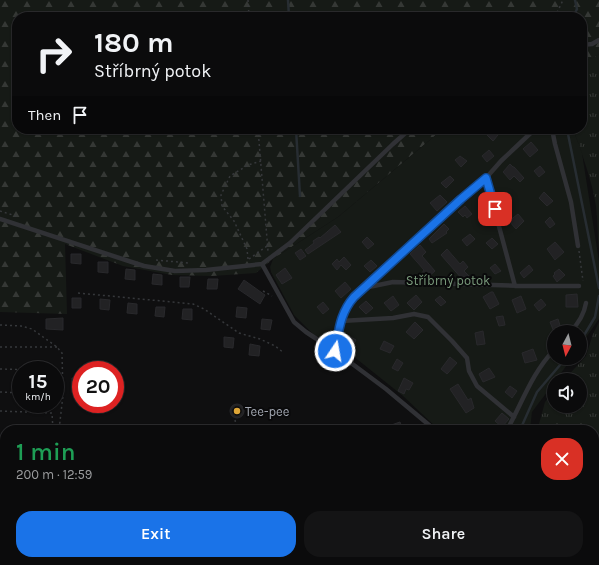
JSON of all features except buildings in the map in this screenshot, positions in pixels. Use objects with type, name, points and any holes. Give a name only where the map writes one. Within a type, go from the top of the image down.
[{"type":"lane","points":[[587,44],[592,44],[599,40]]},
{"type":"lane","points":[[0,219],[144,266],[175,271],[206,270],[262,264],[290,243],[404,134]]},
{"type":"lane","points":[[335,351],[341,321],[347,305],[362,289],[486,178],[501,161],[530,134]]},
{"type":"lane","points":[[553,134],[571,202],[578,246]]},
{"type":"lane","points":[[486,178],[515,286]]},
{"type":"lane","points":[[262,264],[294,322],[386,389],[429,425]]},
{"type":"lane","points":[[362,289],[393,282],[515,286],[582,286]]},
{"type":"lane","points":[[577,325],[584,314],[586,303]]},
{"type":"lane","points":[[341,321],[394,318],[414,314],[428,317],[467,358],[469,371],[477,386],[514,417]]},
{"type":"lane","points":[[510,425],[523,396],[547,359]]},
{"type":"path","points":[[248,0],[249,12]]},
{"type":"path","points":[[558,12],[564,0]]},
{"type":"path","points":[[258,134],[269,258]]},
{"type":"path","points":[[261,161],[248,165],[230,176],[221,195],[222,206],[234,221],[247,249],[248,259],[267,246]]},
{"type":"path","points":[[0,211],[21,218]]},
{"type":"path","points":[[578,246],[582,286]]},
{"type":"path","points":[[154,260],[189,263]]},
{"type":"path","points":[[78,292],[193,304],[204,309],[239,333],[275,346],[284,353]]},
{"type":"path","points":[[0,325],[21,326],[32,329],[62,353],[62,361]]},
{"type":"path","points":[[0,347],[57,348]]},
{"type":"path","points":[[0,369],[12,369]]},
{"type":"path","points":[[0,392],[12,393]]},
{"type":"path","points":[[0,411],[52,412],[53,425]]},
{"type":"path","points":[[60,425],[61,413]]},
{"type":"path","points":[[235,420],[236,425]]},
{"type":"green space","points":[[0,0],[599,0],[599,54],[587,60],[587,12],[12,12],[12,134],[437,134],[338,217],[273,259],[256,273],[212,276],[172,275],[123,266],[65,244],[67,314],[0,312]]},
{"type":"green space","points":[[599,54],[599,249],[597,211],[594,196],[575,134],[587,134],[587,60]]},
{"type":"green space","name":"Stříbrný potok","points":[[437,134],[575,134],[582,153],[599,261],[599,319],[587,336],[587,325],[547,325],[547,365],[567,365],[561,373],[547,373],[547,392],[532,412],[531,425],[434,425],[403,396],[343,348],[314,335],[294,315],[271,272],[270,267],[273,259],[338,217]]},
{"type":"green space","points":[[599,322],[599,425],[539,425],[547,400],[547,413],[587,413],[587,373],[570,373],[578,365],[587,365],[587,353],[593,334]]},
{"type":"waterway","points":[[288,0],[289,12]]},
{"type":"waterway","name":"Stříbrný potok","points":[[575,0],[577,9],[576,12]]},
{"type":"waterway","points":[[296,134],[300,196]]},
{"type":"waterway","name":"Stříbrný potok","points":[[568,134],[599,288]]},
{"type":"waterway","name":"Stříbrný potok","points":[[587,330],[595,317],[599,296]]},
{"type":"waterway","name":"Stříbrný potok","points":[[522,425],[537,392],[560,365]]},
{"type":"place","name":"Tee-pee","points":[[237,411]]},
{"type":"route","points":[[335,351],[342,316],[347,305],[372,280],[486,178],[495,209]]}]
